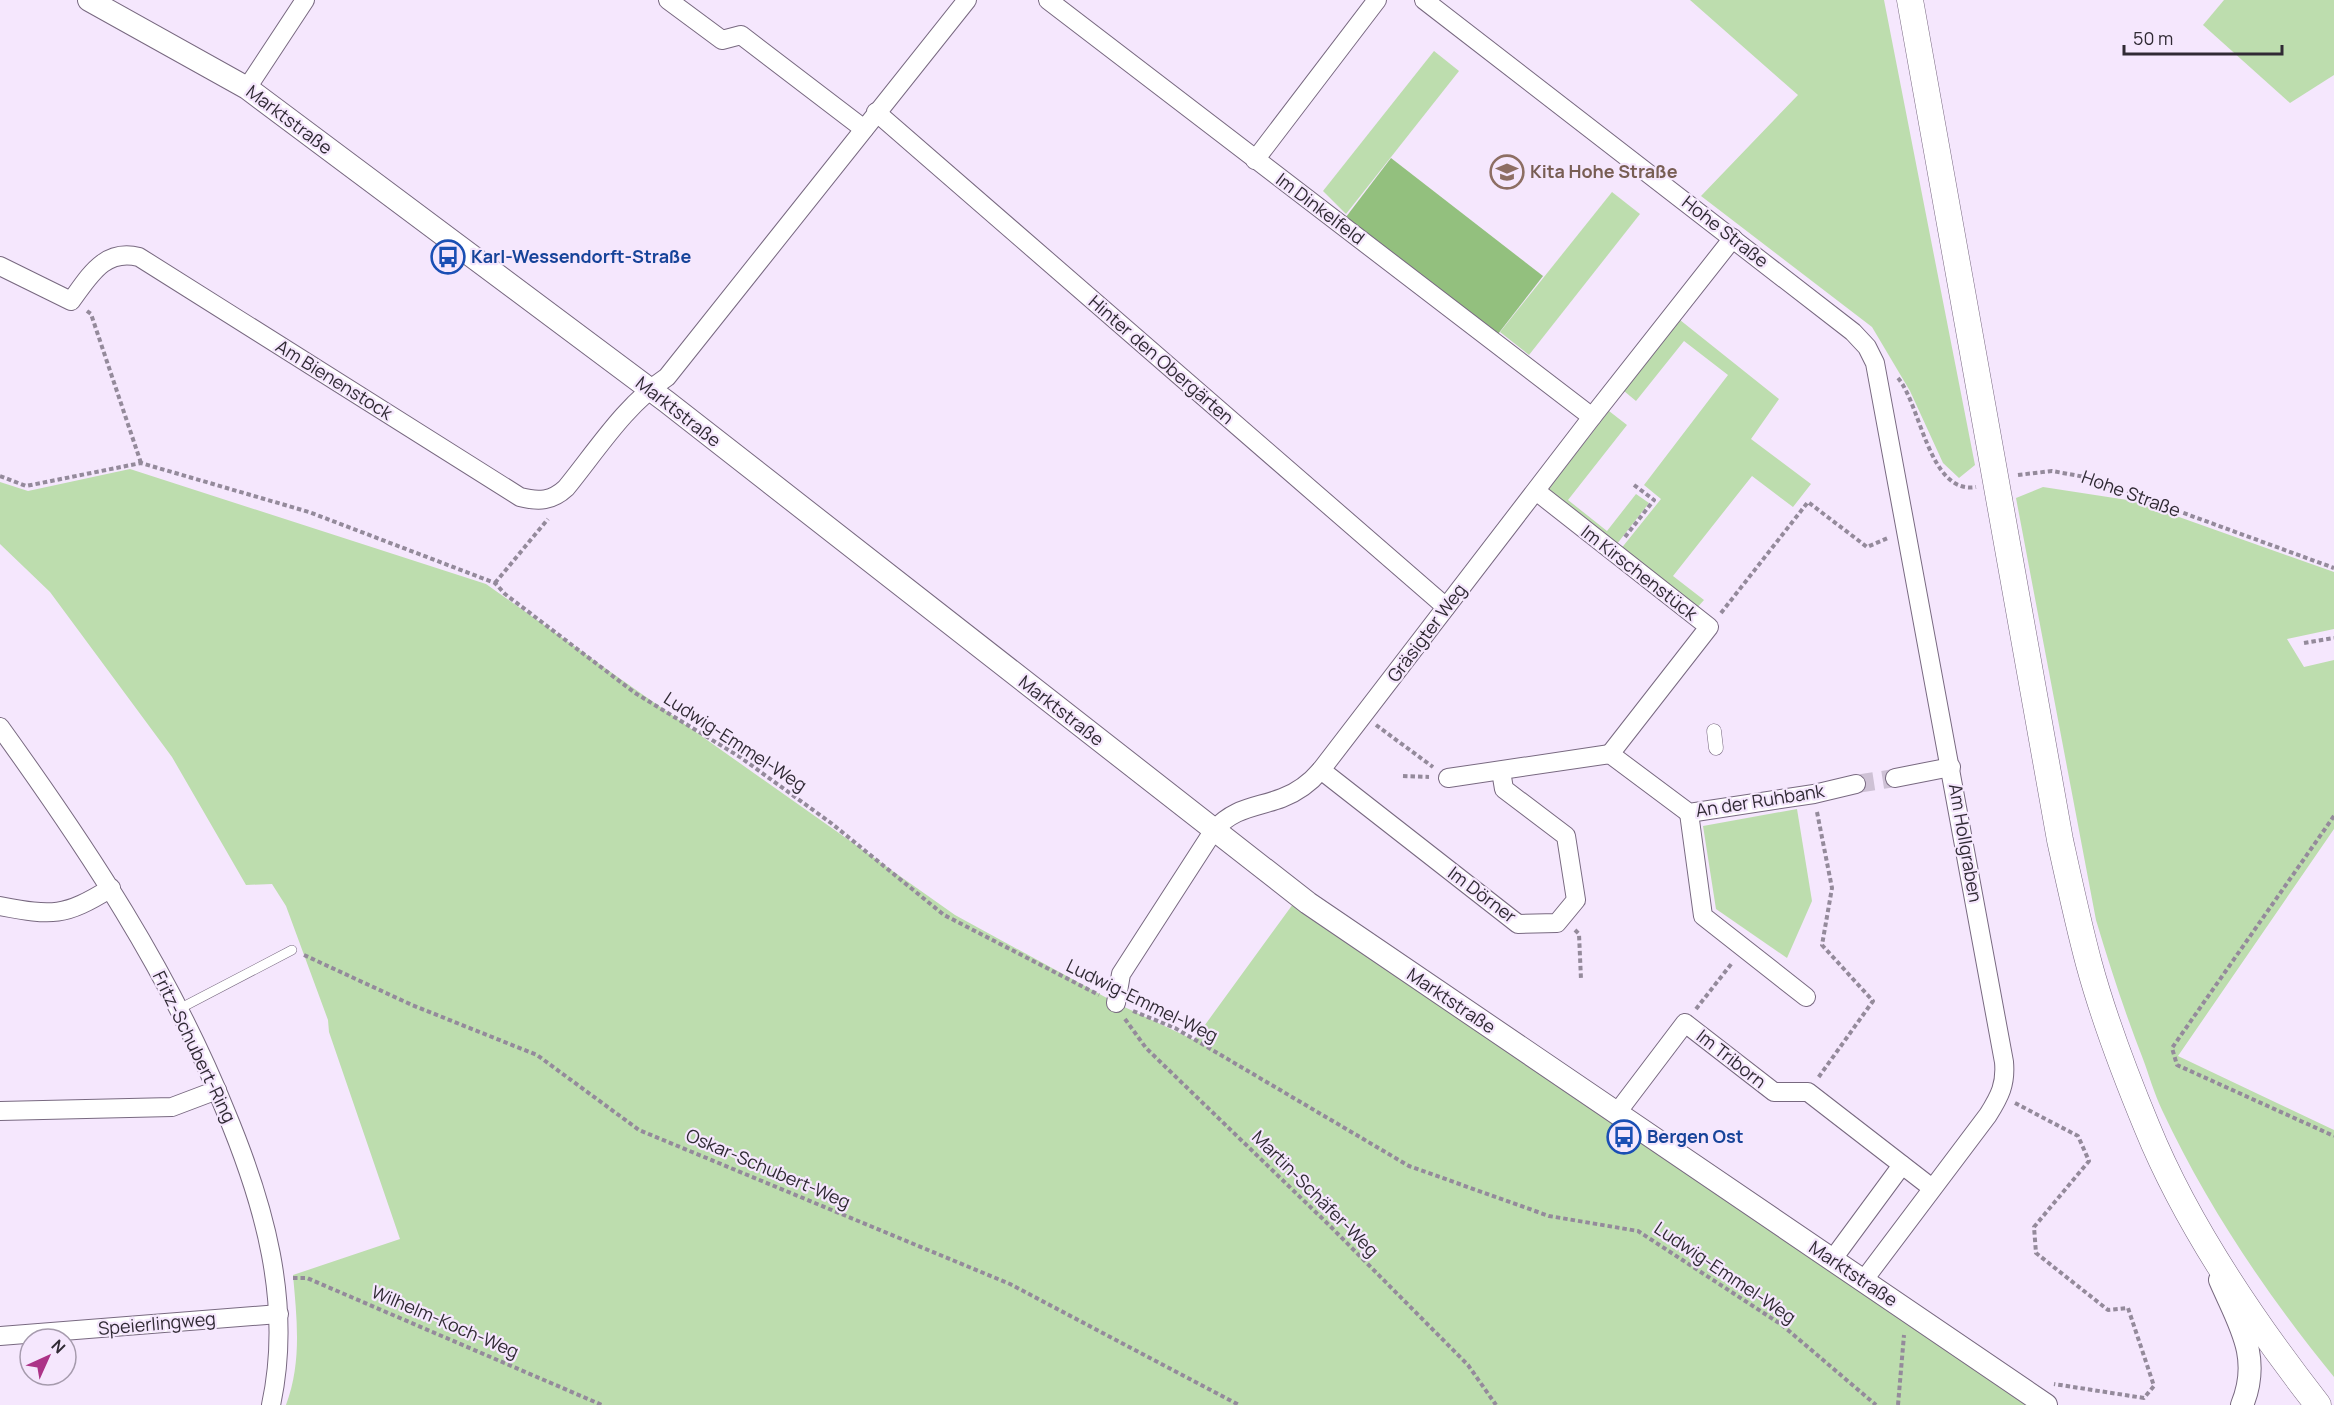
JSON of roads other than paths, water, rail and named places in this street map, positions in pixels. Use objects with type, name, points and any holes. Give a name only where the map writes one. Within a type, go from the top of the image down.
[{"type":"main road","points":[[1910,0],[2060,840],[2090,965],[2120,1059],[2147,1129],[2175,1188],[2201,1235],[2276,1348],[2318,1405]]},
{"type":"street","name":"Marktstraße","points":[[89,0],[247,87],[649,389],[1308,903],[1906,1310],[2048,1394]]},
{"type":"street","points":[[247,87],[306,0]]},
{"type":"street","points":[[668,0],[722,40],[741,35],[864,129]]},
{"type":"street","points":[[649,389],[667,377],[876,112],[968,0]]},
{"type":"street","name":"Im Dinkelfeld","points":[[1048,0],[1592,417]]},
{"type":"street","points":[[1255,159],[1377,0]]},
{"type":"street","name":"Hohe Straße","points":[[1424,0],[1853,332],[1867,347],[1875,363]]},
{"type":"street","name":"Hinter den Obergärten","points":[[876,112],[1446,607]]},
{"type":"street","name":"Gräsigter Weg","points":[[1116,1003],[1121,974],[1214,830],[1224,819],[1239,811],[1294,793],[1307,785],[1321,771],[1592,417],[1733,238]]},
{"type":"street","name":"Am Bienenstock","points":[[0,266],[71,302],[94,270],[108,259],[127,254],[139,257],[520,497],[533,500],[545,500],[558,495],[566,488],[632,406],[649,389]]},
{"type":"street","name":"Am Hollgraben","points":[[1863,1281],[2001,1096],[2006,1079],[1951,767],[1875,363]]},
{"type":"street","name":"Im Kirschenstück","points":[[1536,491],[1709,627],[1610,754]]},
{"type":"street","name":"Fritz-Schubert-Ring","points":[[0,727],[53,800],[111,888],[179,1009],[217,1090],[249,1170],[265,1220],[279,1314],[278,1363],[271,1405]]},
{"type":"street","points":[[1714,731],[1716,748]]},
{"type":"street","points":[[1448,778],[1610,754]]},
{"type":"street","name":"An der Ruhbank","points":[[1610,754],[1689,813],[1814,794],[1856,784]]},
{"type":"street","points":[[1895,778],[1951,767]]},
{"type":"street","name":"Im Dörner","points":[[1321,771],[1518,924],[1557,923],[1576,900],[1566,836],[1504,789],[1501,771]]},
{"type":"street","points":[[1689,813],[1703,916],[1806,997]]},
{"type":"street","points":[[0,906],[39,913],[62,912],[86,904],[111,888]]},
{"type":"street","name":"Im Triborn","points":[[1617,1114],[1685,1023],[1774,1092],[1808,1092],[1902,1165]]},
{"type":"street","points":[[0,1112],[172,1107],[217,1090]]},
{"type":"street","points":[[1832,1260],[1902,1165],[1932,1188]]},
{"type":"street","points":[[2201,1235],[2246,1342],[2251,1377],[2242,1405]]},
{"type":"street","name":"Speierlingweg","points":[[0,1336],[279,1314]]},
{"type":"lane","points":[[179,1009],[292,950]]},
{"type":"tunnel","points":[[1856,784],[1895,778]]},
{"type":"place","name":"Kita Hohe Straße","points":[[1507,172]]},
{"type":"place","name":"Karl-Wessendorft-Straße","points":[[448,257]]},
{"type":"place","name":"Bergen Ost","points":[[1624,1137]]}]
